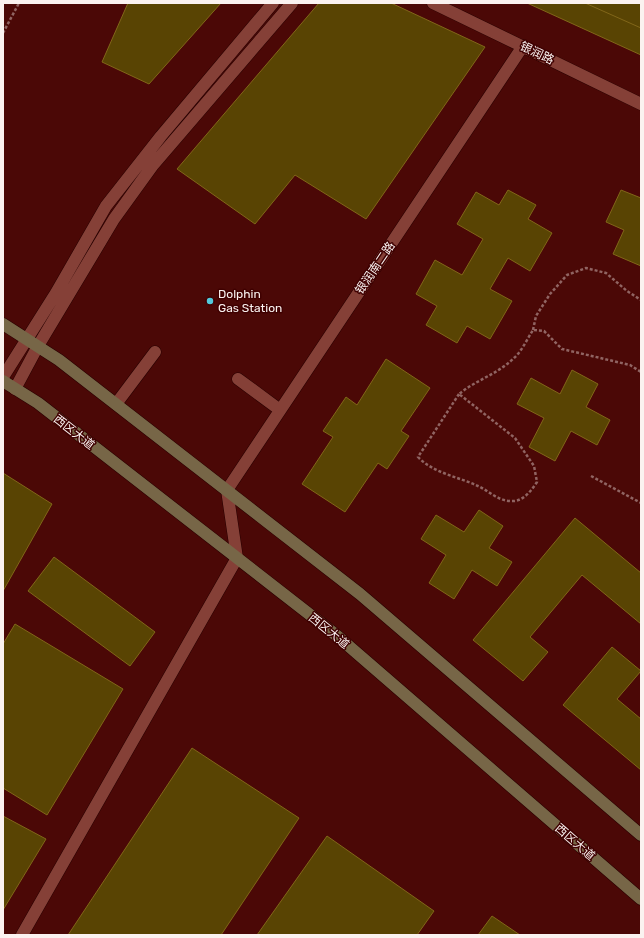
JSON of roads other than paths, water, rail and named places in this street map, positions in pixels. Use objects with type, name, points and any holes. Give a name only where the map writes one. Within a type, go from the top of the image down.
[{"type":"main road","points":[[3,324],[59,360],[360,594],[641,835]]},
{"type":"main road","name":"西区大道","points":[[3,381],[38,403],[336,636],[641,899]]},
{"type":"street","points":[[3,377],[56,293],[106,206],[161,136],[273,3]]},
{"type":"street","points":[[15,389],[38,346],[114,219],[153,165],[292,3]]},
{"type":"street","name":"银润路","points":[[433,3],[641,104]]},
{"type":"street","name":"银润南二路","points":[[227,490],[523,46]]},
{"type":"street","points":[[116,404],[155,352]]},
{"type":"street","points":[[238,379],[280,410]]},
{"type":"street","points":[[22,935],[237,558],[227,490]]},
{"type":"place","name":"Dolphin Gas Station","points":[[210,301]]}]
